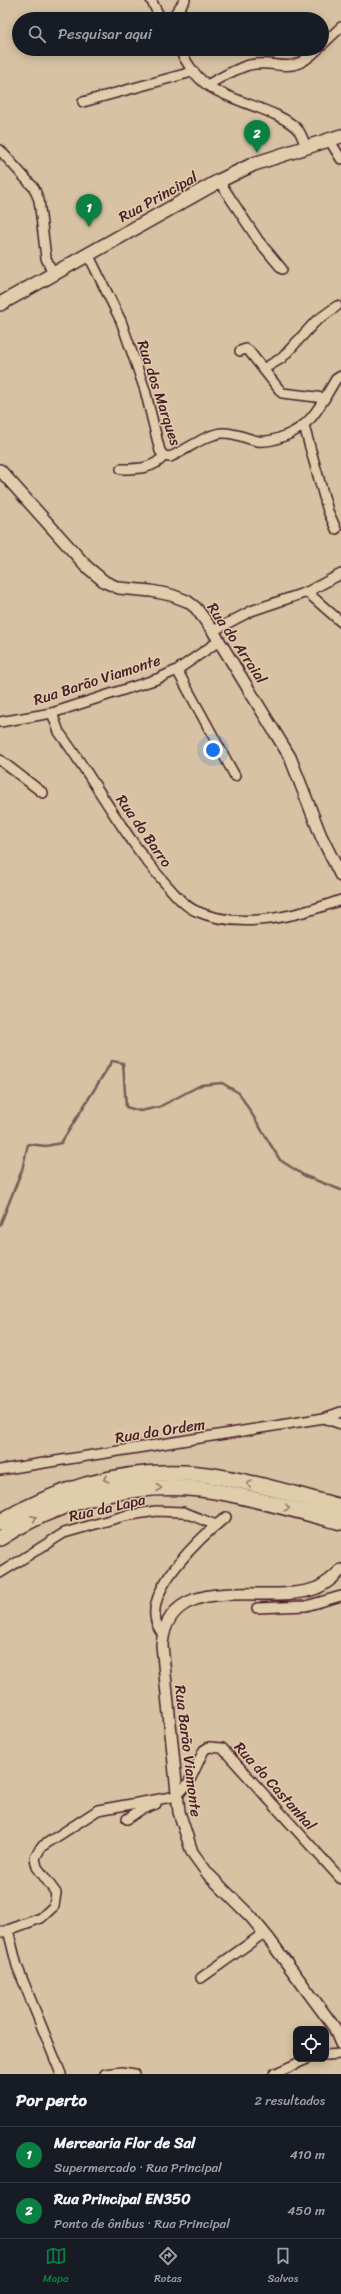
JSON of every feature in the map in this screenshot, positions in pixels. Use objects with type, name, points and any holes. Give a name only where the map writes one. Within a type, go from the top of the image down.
[{"type":"highway","points":[[0,1522],[35,1503],[80,1486],[119,1476],[168,1473],[226,1478],[341,1507]]},
{"type":"highway","points":[[0,1538],[39,1516],[70,1504],[116,1492],[156,1488],[187,1488],[226,1493],[341,1522]]},
{"type":"main road","name":"Rua Principal","points":[[0,304],[219,181],[254,164],[335,139]]},
{"type":"street","points":[[151,0],[157,12]]},
{"type":"street","points":[[176,12],[185,0]]},
{"type":"street","points":[[329,38],[341,27]]},
{"type":"street","points":[[183,56],[192,72],[218,92],[289,122],[299,132],[307,148]]},
{"type":"street","points":[[207,85],[249,66],[297,65],[311,56]]},
{"type":"street","points":[[83,102],[192,72]]},
{"type":"street","points":[[335,139],[341,159]]},
{"type":"street","points":[[0,150],[34,188],[39,200],[46,258],[54,274]]},
{"type":"street","points":[[219,181],[258,240],[282,269]]},
{"type":"street","name":"Rua dos Marques","points":[[88,254],[121,321],[145,390],[160,451],[164,456],[170,457],[210,436],[222,433],[258,441],[272,440],[304,426],[316,414],[336,379],[341,376]]},
{"type":"street","points":[[263,369],[282,358],[315,322],[337,306]]},
{"type":"street","points":[[240,351],[246,349],[249,351],[282,393],[325,398]]},
{"type":"street","points":[[304,426],[328,511],[336,529]]},
{"type":"street","points":[[121,469],[150,467],[158,463],[164,456]]},
{"type":"street","name":"Rua do Arraial","points":[[0,470],[87,567],[104,582],[119,588],[151,591],[183,599],[196,608],[213,631],[290,757],[323,842],[341,876]]},
{"type":"street","points":[[213,631],[251,611],[307,592],[341,574]]},
{"type":"street","points":[[307,592],[341,622]]},
{"type":"street","name":"Rua Barão Viamonte","points":[[0,722],[52,713],[157,679],[177,670],[219,641]]},
{"type":"street","points":[[177,670],[235,776]]},
{"type":"street","name":"Rua do Barro","points":[[52,713],[59,732],[143,859],[177,897],[195,911],[211,917],[255,920],[316,910],[341,900]]},
{"type":"street","points":[[0,760],[42,793]]},
{"type":"street","name":"Rua da Ordem","points":[[0,1470],[324,1418],[341,1412]]},
{"type":"street","name":"Rua da Ordem","points":[[324,1418],[341,1424]]},
{"type":"street","name":"Rua da Lapa","points":[[0,1573],[64,1533],[91,1524],[124,1516],[156,1511],[183,1512],[216,1525]]},
{"type":"street","points":[[163,1635],[156,1621],[156,1614],[164,1586],[187,1551],[226,1517]]},
{"type":"street","name":"Rua Barão Viamonte","points":[[341,1570],[328,1582],[312,1590],[290,1593],[212,1595],[192,1600],[180,1607],[171,1617],[163,1635],[163,1667],[177,1796],[182,1824],[196,1858],[264,1933],[334,2027],[341,2044]]},
{"type":"street","points":[[257,1608],[306,1606],[341,1596]]},
{"type":"street","name":"Rua do Castanhal","points":[[177,1796],[188,1782],[204,1750],[208,1747],[222,1748],[341,1879]]},
{"type":"street","points":[[61,2074],[4,1932],[41,1918],[54,1906],[56,1893],[37,1867],[35,1858],[41,1847],[98,1810],[177,1796]]},
{"type":"street","points":[[127,1819],[140,1810],[154,1805],[162,1799]]},
{"type":"street","points":[[201,1978],[264,1933]]},
{"type":"street","points":[[329,2055],[341,2054]]},
{"type":"street","points":[[274,2074],[300,2062]]},
{"type":"street","points":[[105,2074],[122,2072],[135,2074]]},
{"type":"waterway","points":[[0,1225],[22,1170],[28,1144],[46,1146],[61,1143],[112,1061],[123,1063],[126,1107],[140,1111],[159,1107],[201,1085],[222,1083],[239,1093],[280,1160],[305,1176],[341,1190]]},
{"type":"place","name":"Rua Principal EN350","points":[[257,153]]},
{"type":"place","name":"Mercearia Flor de Sal","points":[[89,227]]}]
